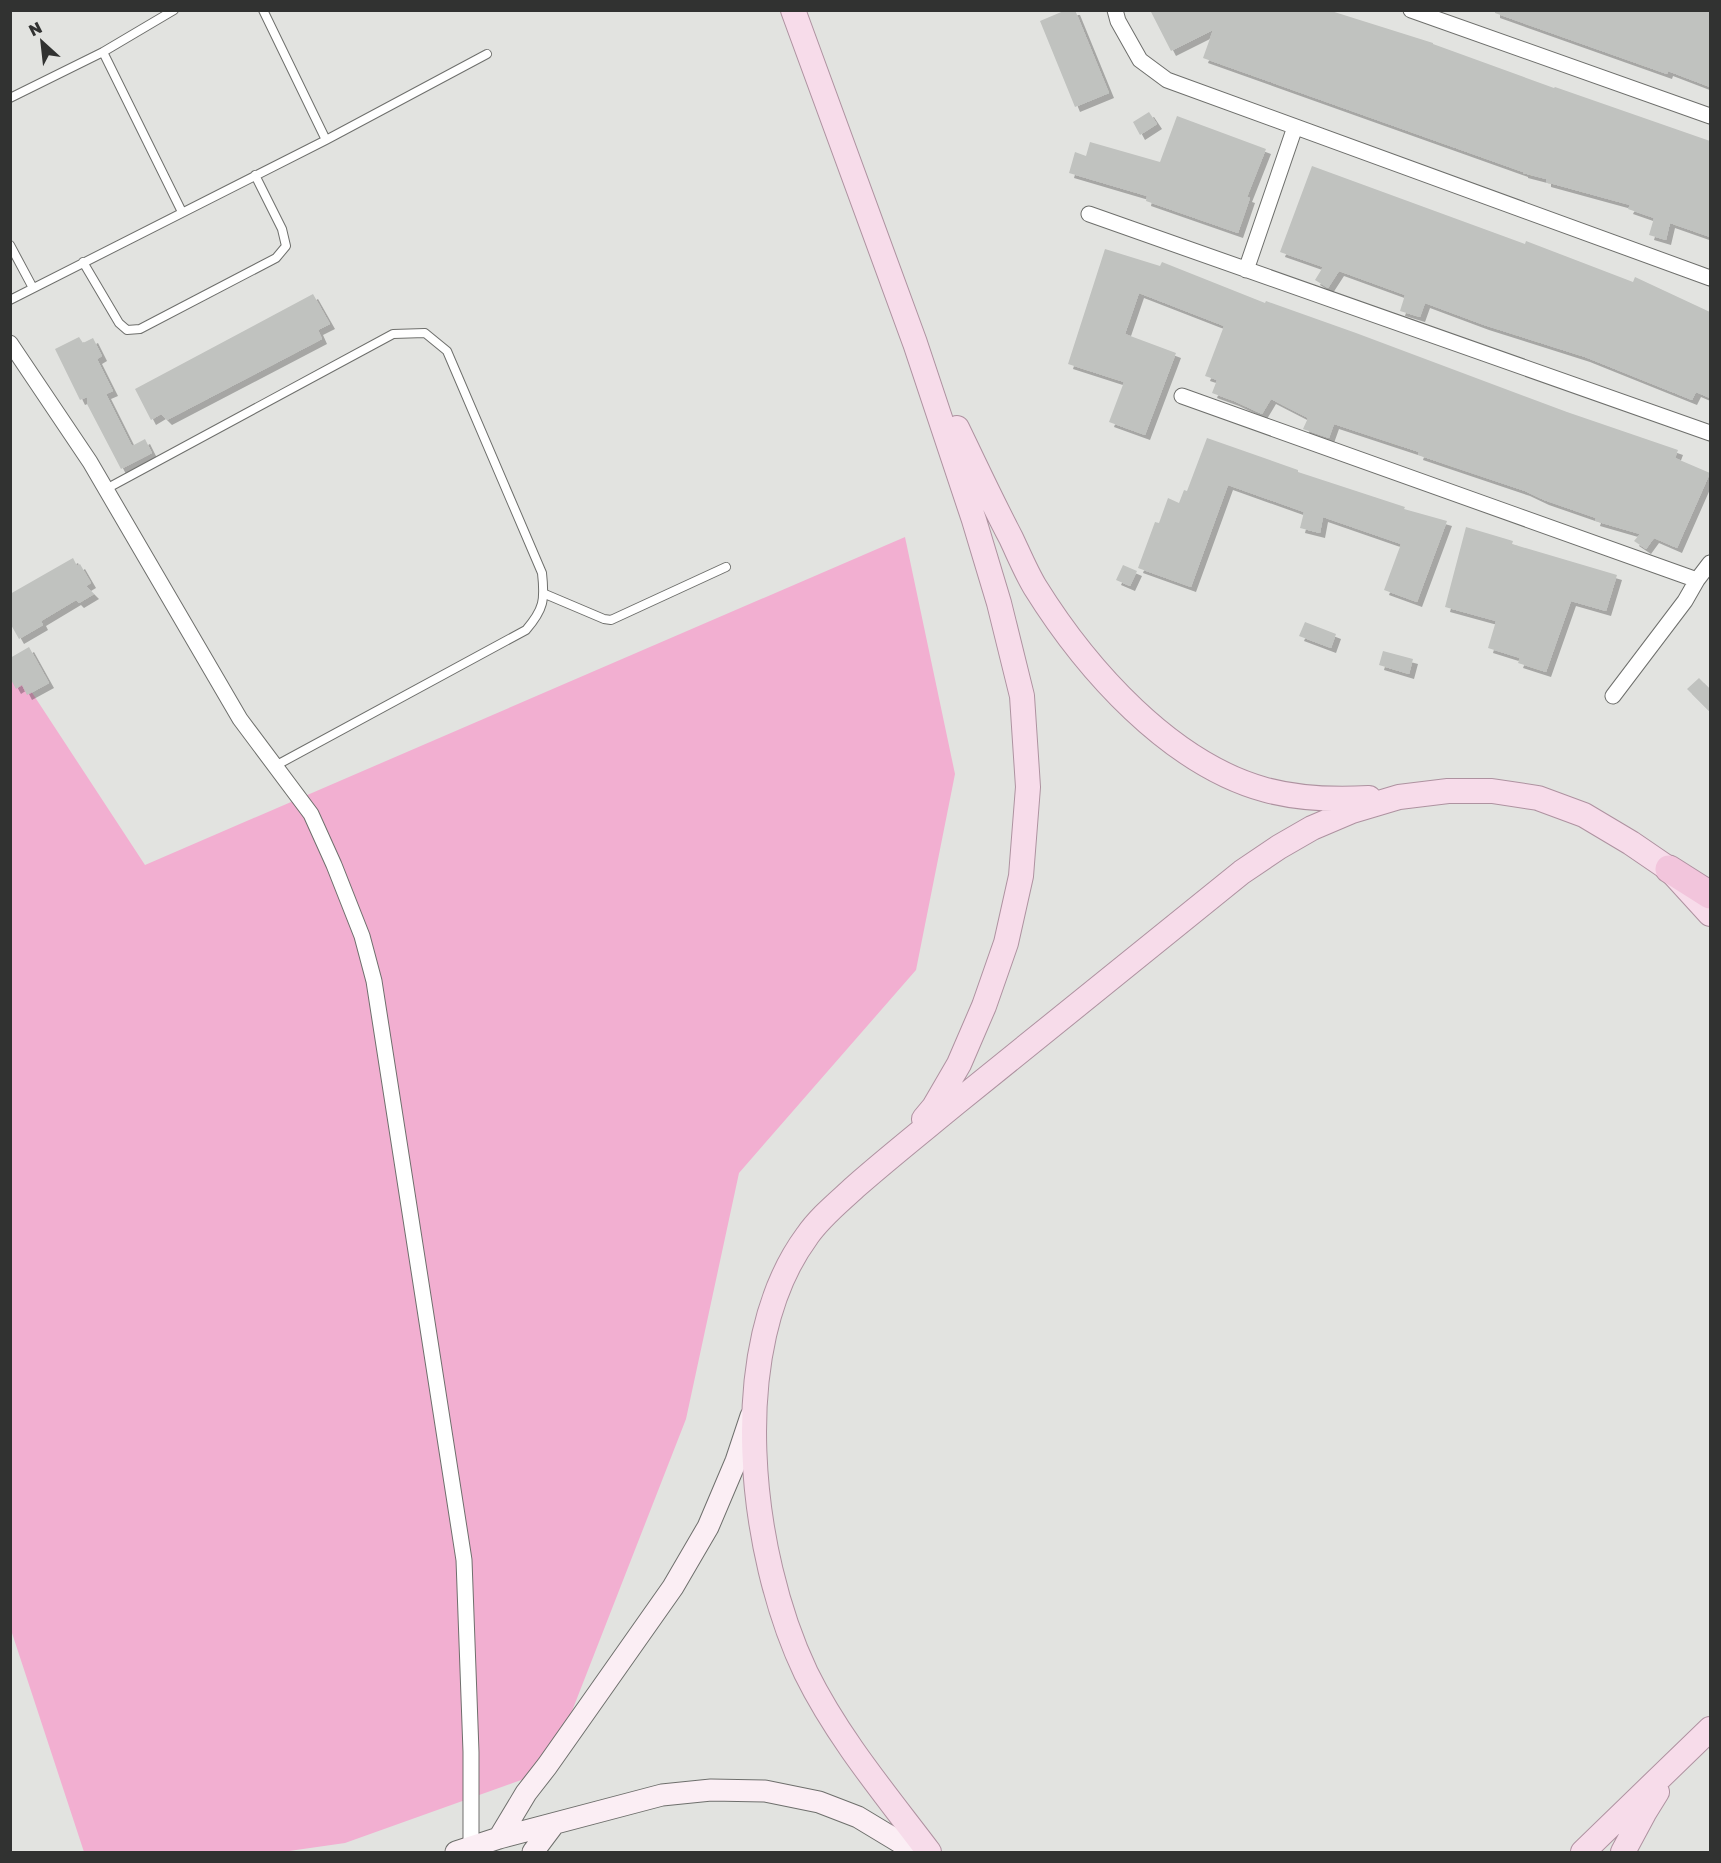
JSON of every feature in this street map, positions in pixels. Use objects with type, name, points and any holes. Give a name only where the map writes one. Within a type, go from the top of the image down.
[{"type":"highway","points":[[1669,869],[1710,895]]},
{"type":"main road","points":[[793,10],[915,343],[974,520],[999,603],[1022,696],[1028,787],[1021,876],[1005,943],[984,1006],[959,1064],[934,1107],[890,1156]]},
{"type":"main road","points":[[915,343],[1034,586],[1066,633],[1105,681],[1172,742],[1205,764],[1265,790],[1302,797],[1330,799],[1399,797],[1448,791],[1492,791],[1538,798],[1584,815],[1631,843],[1669,869],[1710,914]]},
{"type":"main road","points":[[929,1852],[863,1764],[829,1713],[806,1671],[786,1621],[769,1564],[758,1506],[753,1410],[761,1349],[774,1298],[789,1263],[808,1233],[833,1207],[890,1156],[1242,872],[1312,828],[1352,811],[1399,797]]},
{"type":"main road","points":[[1582,1852],[1710,1728]]},
{"type":"main road","points":[[1623,1852],[1644,1813],[1678,1760]]},
{"type":"street","points":[[1115,10],[1118,21],[1140,60],[1167,80],[1710,278]]},
{"type":"street","points":[[1411,10],[1710,116]]},
{"type":"street","points":[[1246,270],[1295,127]]},
{"type":"street","points":[[1089,214],[1710,432]]},
{"type":"street","points":[[10,344],[90,462],[240,719],[311,814],[362,936],[374,981],[464,1560],[471,1752],[466,1851],[499,1839],[663,1795],[711,1790],[765,1791],[819,1802],[858,1817],[916,1852]]},
{"type":"street","points":[[1182,396],[1697,580]]},
{"type":"street","points":[[1613,696],[1685,602],[1710,563]]},
{"type":"street","points":[[499,1839],[526,1793],[548,1766],[673,1587],[708,1527],[736,1461],[753,1410]]},
{"type":"street","points":[[533,1852],[554,1824]]},
{"type":"lane","points":[[10,98],[103,52],[174,10]]},
{"type":"lane","points":[[263,10],[326,140]]},
{"type":"lane","points":[[103,52],[182,213]]},
{"type":"lane","points":[[10,300],[326,140],[487,54]]},
{"type":"lane","points":[[83,262],[119,323],[127,330],[140,329],[276,258],[286,246],[282,229],[255,176]]},
{"type":"lane","points":[[10,245],[33,288]]},
{"type":"lane","points":[[106,489],[393,334],[425,333],[447,351],[542,573],[545,594],[538,616],[526,630],[275,766]]},
{"type":"lane","points":[[545,594],[604,620],[611,620],[726,567]]},
{"type":"shaded area","points":[[905,537],[955,774],[916,970],[739,1173],[686,1419],[549,1770],[345,1843],[282,1852],[84,1852],[11,1630],[10,659],[145,865]]},
{"type":"building","points":[[1066,10],[1075,10],[1109,93],[1075,107],[1040,21]]},
{"type":"building","points":[[1150,10],[1328,10],[1433,43],[1554,88],[1710,141],[1710,237],[1670,223],[1666,240],[1649,235],[1654,218],[1628,209],[1630,205],[1546,182],[1546,179],[1523,173],[1203,58],[1213,30],[1171,51]]},
{"type":"building","points":[[1495,10],[1710,10],[1710,87],[1495,13]]},
{"type":"building","points":[[1149,112],[1157,124],[1140,135],[1133,122]]},
{"type":"building","points":[[1177,116],[1266,149],[1247,197],[1250,198],[1238,233],[1146,201],[1147,196],[1069,173],[1075,152],[1086,156],[1090,142],[1160,162]]},
{"type":"building","points":[[1312,166],[1525,244],[1526,241],[1633,282],[1635,277],[1710,312],[1710,398],[1696,392],[1692,400],[1585,357],[1484,325],[1425,303],[1420,317],[1400,311],[1405,295],[1339,271],[1328,288],[1315,280],[1323,267],[1280,252]]},
{"type":"building","points":[[1105,249],[1160,266],[1162,262],[1265,303],[1266,301],[1356,333],[1567,412],[1678,450],[1675,458],[1710,473],[1677,548],[1654,538],[1646,549],[1634,541],[1640,534],[1595,521],[1596,518],[1525,491],[1334,424],[1329,438],[1303,429],[1308,418],[1271,399],[1262,414],[1212,393],[1217,380],[1205,376],[1224,326],[1139,293],[1125,334],[1176,353],[1145,435],[1109,422],[1124,382],[1068,364]]},
{"type":"building","points":[[313,294],[330,324],[318,330],[322,339],[167,420],[161,414],[151,420],[135,389]]},
{"type":"building","points":[[79,337],[83,343],[93,338],[102,356],[97,359],[113,391],[106,394],[132,446],[145,439],[152,453],[121,469],[87,404],[87,397],[80,400],[55,349]]},
{"type":"building","points":[[1207,438],[1298,470],[1298,472],[1405,507],[1404,509],[1447,521],[1417,602],[1384,590],[1401,544],[1323,517],[1320,533],[1300,528],[1304,512],[1228,485],[1191,587],[1138,568],[1155,522],[1159,523],[1168,498],[1179,503],[1184,490],[1187,491]]},
{"type":"building","points":[[1466,527],[1513,541],[1512,544],[1617,575],[1606,611],[1571,601],[1546,672],[1518,663],[1520,658],[1488,648],[1496,621],[1445,607]]},
{"type":"building","points":[[73,558],[77,566],[80,564],[91,583],[86,586],[94,594],[79,603],[76,600],[41,621],[43,625],[19,639],[10,623],[10,594]]},
{"type":"building","points":[[1123,565],[1137,571],[1130,586],[1116,580]]},
{"type":"building","points":[[1305,622],[1336,634],[1331,648],[1299,636]]},
{"type":"building","points":[[29,647],[49,683],[27,695],[22,685],[16,689],[10,678],[10,658]]},
{"type":"building","points":[[1383,651],[1413,659],[1409,674],[1379,665]]},
{"type":"building","points":[[1699,678],[1710,689],[1710,712],[1687,689]]}]
